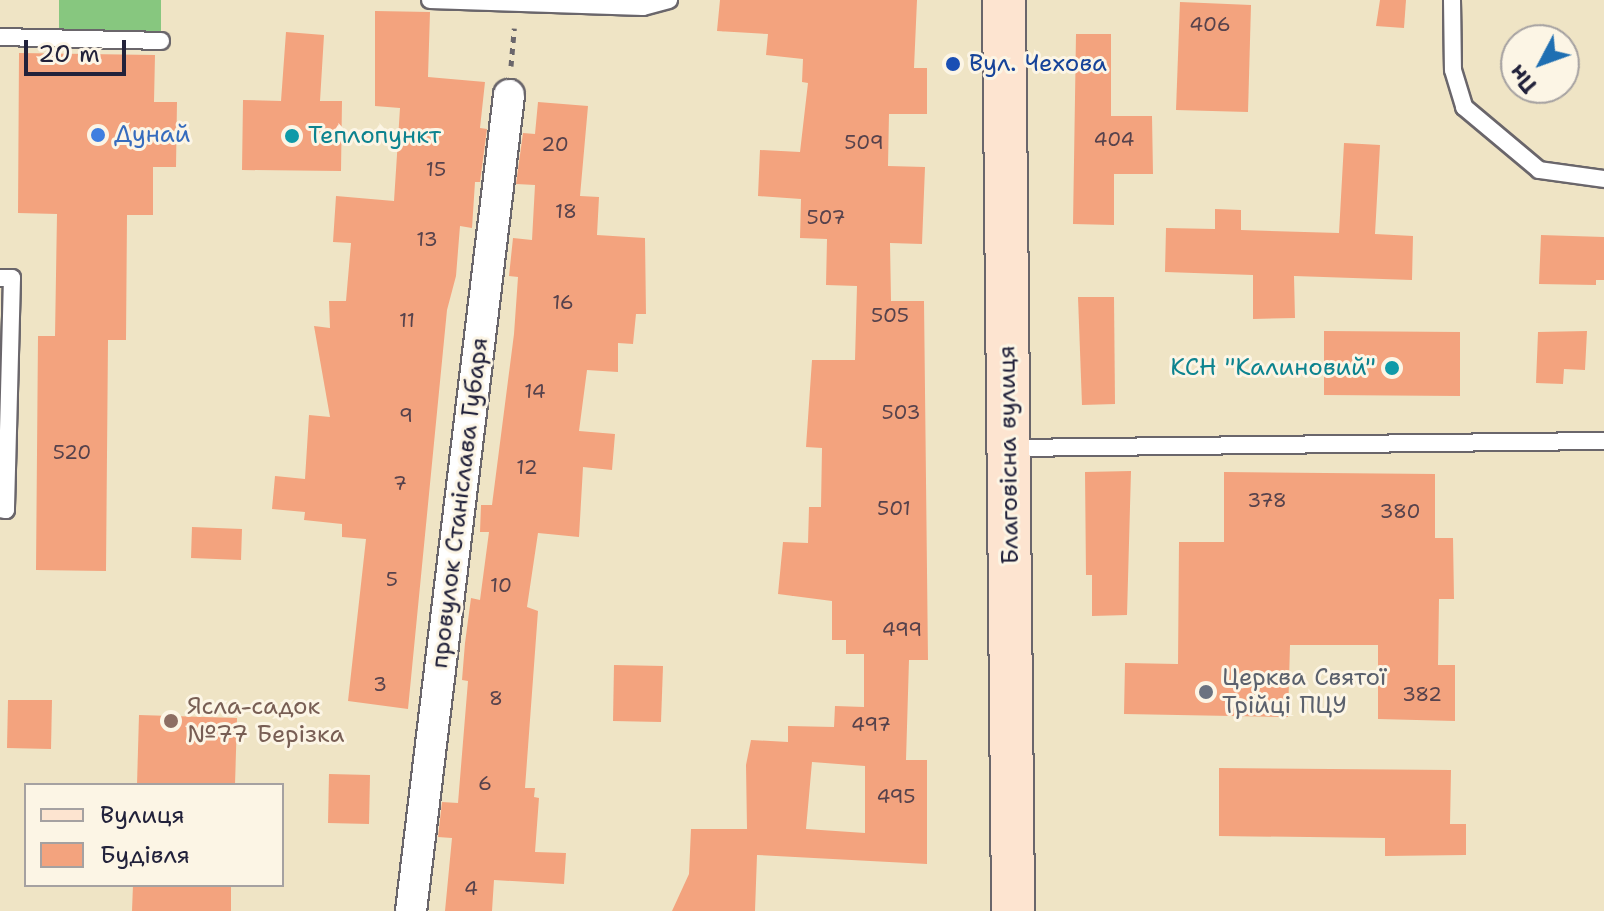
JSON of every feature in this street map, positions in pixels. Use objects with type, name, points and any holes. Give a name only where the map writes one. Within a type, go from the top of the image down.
[{"type":"main road","name":"Благовісна вулиця","points":[[1004,0],[1013,911]]},
{"type":"street","name":"провулок Станіслава Губаря","points":[[411,911],[509,95]]},
{"type":"lane","points":[[430,0],[643,7],[669,0]]},
{"type":"lane","points":[[1452,0],[1453,70],[1464,107],[1539,170],[1604,179]]},
{"type":"lane","points":[[0,37],[161,41]]},
{"type":"lane","points":[[0,278],[12,278],[6,510],[0,509]]},
{"type":"lane","points":[[1009,448],[1604,441]]},
{"type":"path","points":[[509,95],[516,4]]},
{"type":"green space","points":[[59,0],[161,0],[161,41],[59,41]]},
{"type":"building","points":[[720,0],[917,0],[914,68],[927,68],[927,114],[889,114],[888,166],[925,167],[922,244],[890,243],[891,301],[924,301],[928,660],[909,660],[906,760],[927,760],[927,864],[757,855],[755,911],[672,911],[689,874],[691,829],[747,829],[746,765],[751,740],[788,742],[788,726],[834,727],[835,706],[864,707],[864,654],[846,654],[846,640],[832,640],[832,601],[778,594],[783,542],[808,543],[809,507],[821,507],[822,448],[806,447],[812,360],[855,360],[857,286],[826,285],[827,239],[800,238],[801,199],[758,196],[760,150],[800,152],[808,83],[802,82],[803,59],[766,55],[768,34],[717,31]],"holes":[[[812,762],[865,766],[865,833],[806,829]]]},
{"type":"building","points":[[1380,0],[1406,0],[1404,28],[1376,26]]},
{"type":"building","points":[[1180,2],[1251,5],[1248,112],[1176,110]]},
{"type":"building","points":[[375,11],[430,12],[428,77],[485,82],[480,128],[487,129],[480,182],[475,182],[472,228],[460,226],[456,276],[447,310],[408,709],[348,701],[366,539],[342,537],[342,524],[304,520],[305,512],[272,509],[275,476],[305,479],[309,415],[330,417],[314,326],[330,328],[329,301],[346,301],[351,243],[333,242],[336,196],[394,201],[400,108],[375,106]]},
{"type":"building","name":"Теплопункт","points":[[286,32],[324,35],[320,101],[342,101],[341,171],[242,170],[243,100],[281,101]]},
{"type":"building","points":[[1076,34],[1111,34],[1111,116],[1152,116],[1153,174],[1114,174],[1114,225],[1073,224]]},
{"type":"building","points":[[19,53],[155,55],[154,102],[177,102],[176,167],[153,167],[153,215],[127,215],[126,340],[108,340],[106,571],[36,570],[38,336],[55,336],[57,214],[18,213]]},
{"type":"building","points":[[538,102],[588,106],[580,196],[599,197],[597,235],[645,238],[646,314],[636,314],[633,344],[618,343],[618,372],[587,370],[579,431],[615,434],[612,470],[583,467],[579,537],[538,533],[527,607],[538,611],[525,788],[535,788],[534,797],[539,798],[535,852],[566,853],[564,884],[494,880],[492,911],[445,911],[452,838],[438,837],[442,802],[458,803],[468,681],[462,680],[465,643],[471,598],[480,600],[489,532],[480,532],[481,505],[492,505],[514,334],[518,277],[509,276],[513,238],[532,240],[535,185],[516,184],[523,133],[535,134]]},
{"type":"building","points":[[1344,143],[1380,145],[1375,234],[1413,236],[1412,280],[1294,276],[1295,318],[1253,319],[1253,275],[1165,272],[1166,228],[1215,229],[1215,209],[1241,210],[1241,230],[1339,233]]},
{"type":"building","points":[[1541,235],[1604,237],[1604,280],[1596,280],[1596,285],[1539,284]]},
{"type":"building","points":[[1078,297],[1114,297],[1115,404],[1082,405]]},
{"type":"building","name":"КСН \"Калиновий\"","points":[[1324,331],[1460,332],[1460,396],[1324,395]]},
{"type":"building","points":[[1587,331],[1585,370],[1564,369],[1563,384],[1536,383],[1538,332]]},
{"type":"building","points":[[1131,471],[1127,615],[1092,616],[1092,575],[1086,575],[1085,472]]},
{"type":"building","points":[[1224,472],[1435,474],[1435,538],[1453,538],[1454,599],[1439,599],[1438,665],[1455,665],[1455,721],[1378,719],[1378,645],[1290,645],[1288,717],[1124,714],[1125,663],[1178,664],[1179,542],[1224,542]]},
{"type":"building","points":[[192,527],[242,529],[241,560],[191,558]]},
{"type":"building","points":[[614,665],[663,666],[661,722],[613,721]]},
{"type":"building","points":[[8,700],[52,700],[51,749],[7,748]]},
{"type":"building","points":[[139,715],[237,718],[235,783],[137,783]]},
{"type":"building","points":[[1219,768],[1451,770],[1450,824],[1466,824],[1466,855],[1385,856],[1385,838],[1219,836]]},
{"type":"building","points":[[329,774],[370,775],[369,824],[328,823]]},
{"type":"building","points":[[133,887],[231,887],[231,911],[132,911]]},
{"type":"place","name":"Вул. Чехова","points":[[953,64]]},
{"type":"place","name":"Дунай","points":[[98,135]]},
{"type":"place","name":"Теплопункт","points":[[292,136]]},
{"type":"place","name":"КСН \"Калиновий\"","points":[[1392,368]]},
{"type":"place","name":"Церква Святої Трійці ПЦУ","points":[[1206,692]]},
{"type":"place","name":"Ясла-садок №77 Берізка","points":[[171,721]]}]
